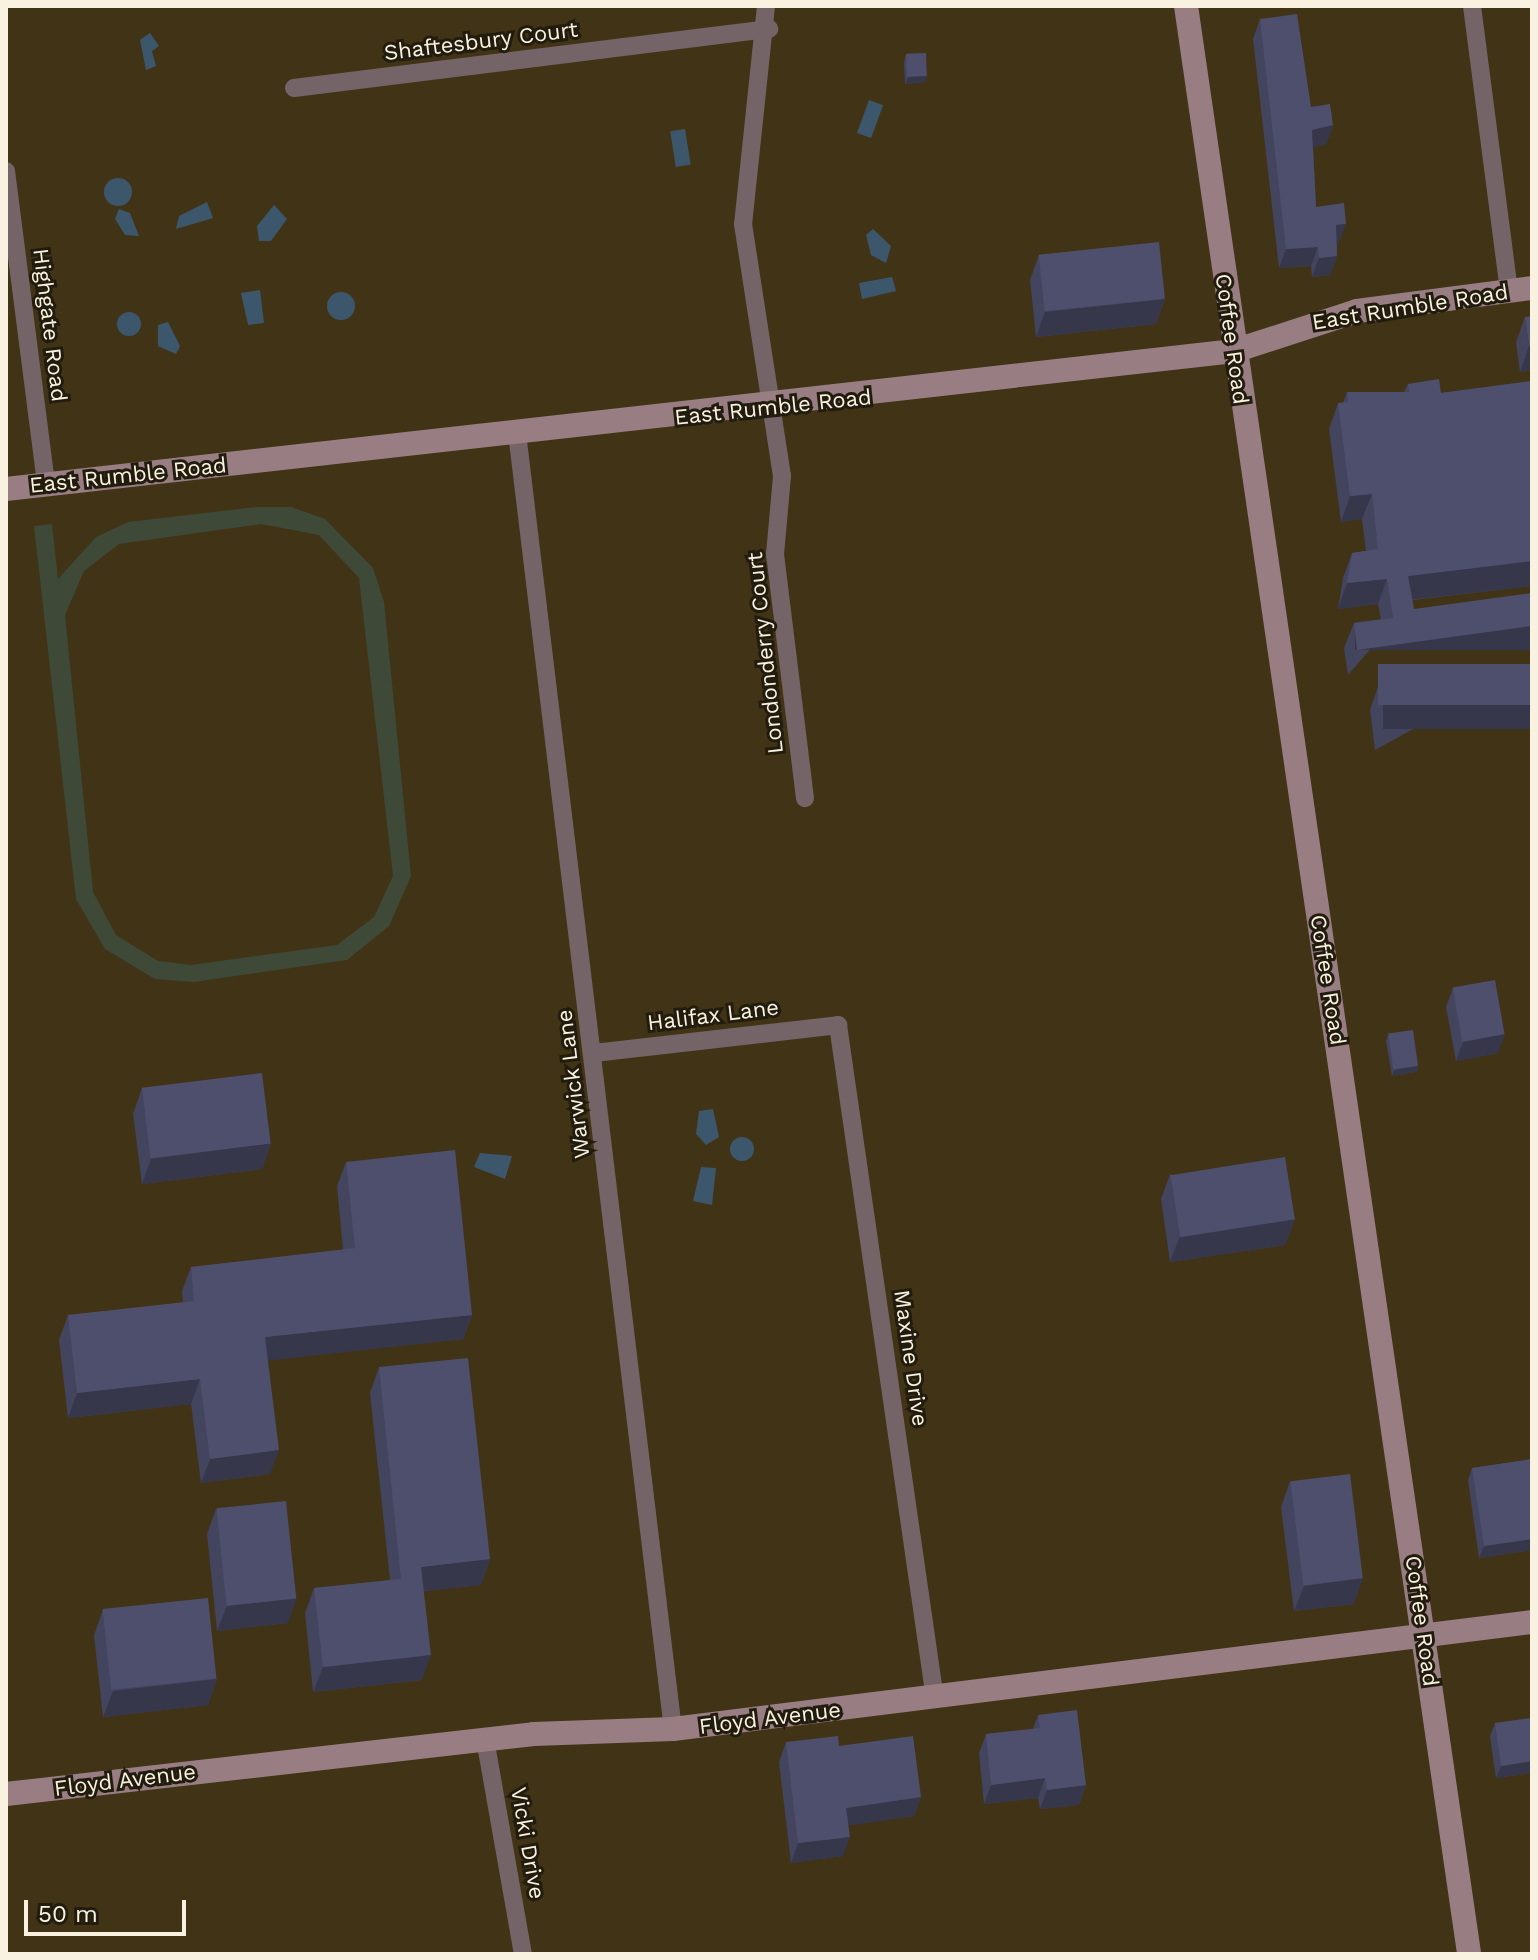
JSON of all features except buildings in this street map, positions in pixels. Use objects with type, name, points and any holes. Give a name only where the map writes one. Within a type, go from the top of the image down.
[{"type":"street","name":"Londonderry Court","points":[[766,6],[769,29],[743,224],[782,476],[775,554],[805,798]]},
{"type":"street","name":"Coffee Road","points":[[1186,6],[1469,1954]]},
{"type":"street","points":[[1472,6],[1521,290]]},
{"type":"street","name":"Shaftesbury Court","points":[[294,88],[769,29]]},
{"type":"street","name":"Highgate Road","points":[[6,171],[46,484]]},
{"type":"street","name":"East Rumble Road","points":[[6,489],[771,408],[1234,351],[1357,311],[1521,290]]},
{"type":"street","name":"Warwick Lane","points":[[517,433],[673,1729]]},
{"type":"street","name":"Halifax Lane","points":[[594,1053],[838,1025]]},
{"type":"street","name":"Maxine Drive","points":[[838,1025],[935,1699]]},
{"type":"street","name":"Floyd Avenue","points":[[6,1794],[485,1739],[673,1729],[935,1699],[1532,1622]]},
{"type":"street","name":"Vicki Drive","points":[[485,1739],[523,1954]]},
{"type":"green space","points":[[256,507],[291,507],[325,519],[373,568],[384,602],[411,876],[389,926],[347,960],[194,982],[155,979],[105,949],[76,899],[34,526],[52,524],[58,579],[96,537],[128,522]],"holes":[[[261,524],[319,535],[359,578],[393,876],[374,917],[337,945],[191,965],[158,961],[116,935],[93,892],[65,615],[84,571],[119,544]]]},
{"type":"water","points":[[150,33],[159,46],[152,51],[156,66],[146,70],[140,40]]},
{"type":"water","points":[[869,100],[883,105],[871,138],[857,133]]},
{"type":"water","points":[[685,129],[691,165],[676,167],[670,131]]},
{"type":"water","points":[[118,178],[128,182],[132,192],[128,202],[118,206],[108,202],[104,192],[108,182]]},
{"type":"water","points":[[207,202],[213,218],[176,229],[179,216]]},
{"type":"water","points":[[274,205],[287,219],[271,241],[259,241],[257,226]]},
{"type":"water","points":[[119,209],[130,213],[139,236],[125,235],[115,219]]},
{"type":"water","points":[[873,229],[891,246],[886,263],[871,255],[866,235]]},
{"type":"water","points":[[892,277],[896,291],[862,299],[859,283]]},
{"type":"water","points":[[260,290],[264,323],[248,325],[241,293]]},
{"type":"water","points":[[341,292],[351,296],[355,306],[351,316],[341,320],[331,316],[327,306],[331,296]]},
{"type":"water","points":[[129,312],[137,316],[141,324],[137,332],[129,336],[121,332],[117,324],[121,316]]},
{"type":"water","points":[[168,322],[180,346],[176,354],[158,346],[158,325]]},
{"type":"water","points":[[713,1109],[719,1137],[706,1145],[696,1134],[699,1111]]},
{"type":"water","points":[[742,1137],[753,1144],[754,1149],[747,1160],[742,1161],[731,1154],[730,1149],[737,1138]]},
{"type":"water","points":[[480,1153],[512,1156],[505,1179],[474,1167]]},
{"type":"water","points":[[701,1167],[716,1168],[712,1205],[693,1201]]}]
